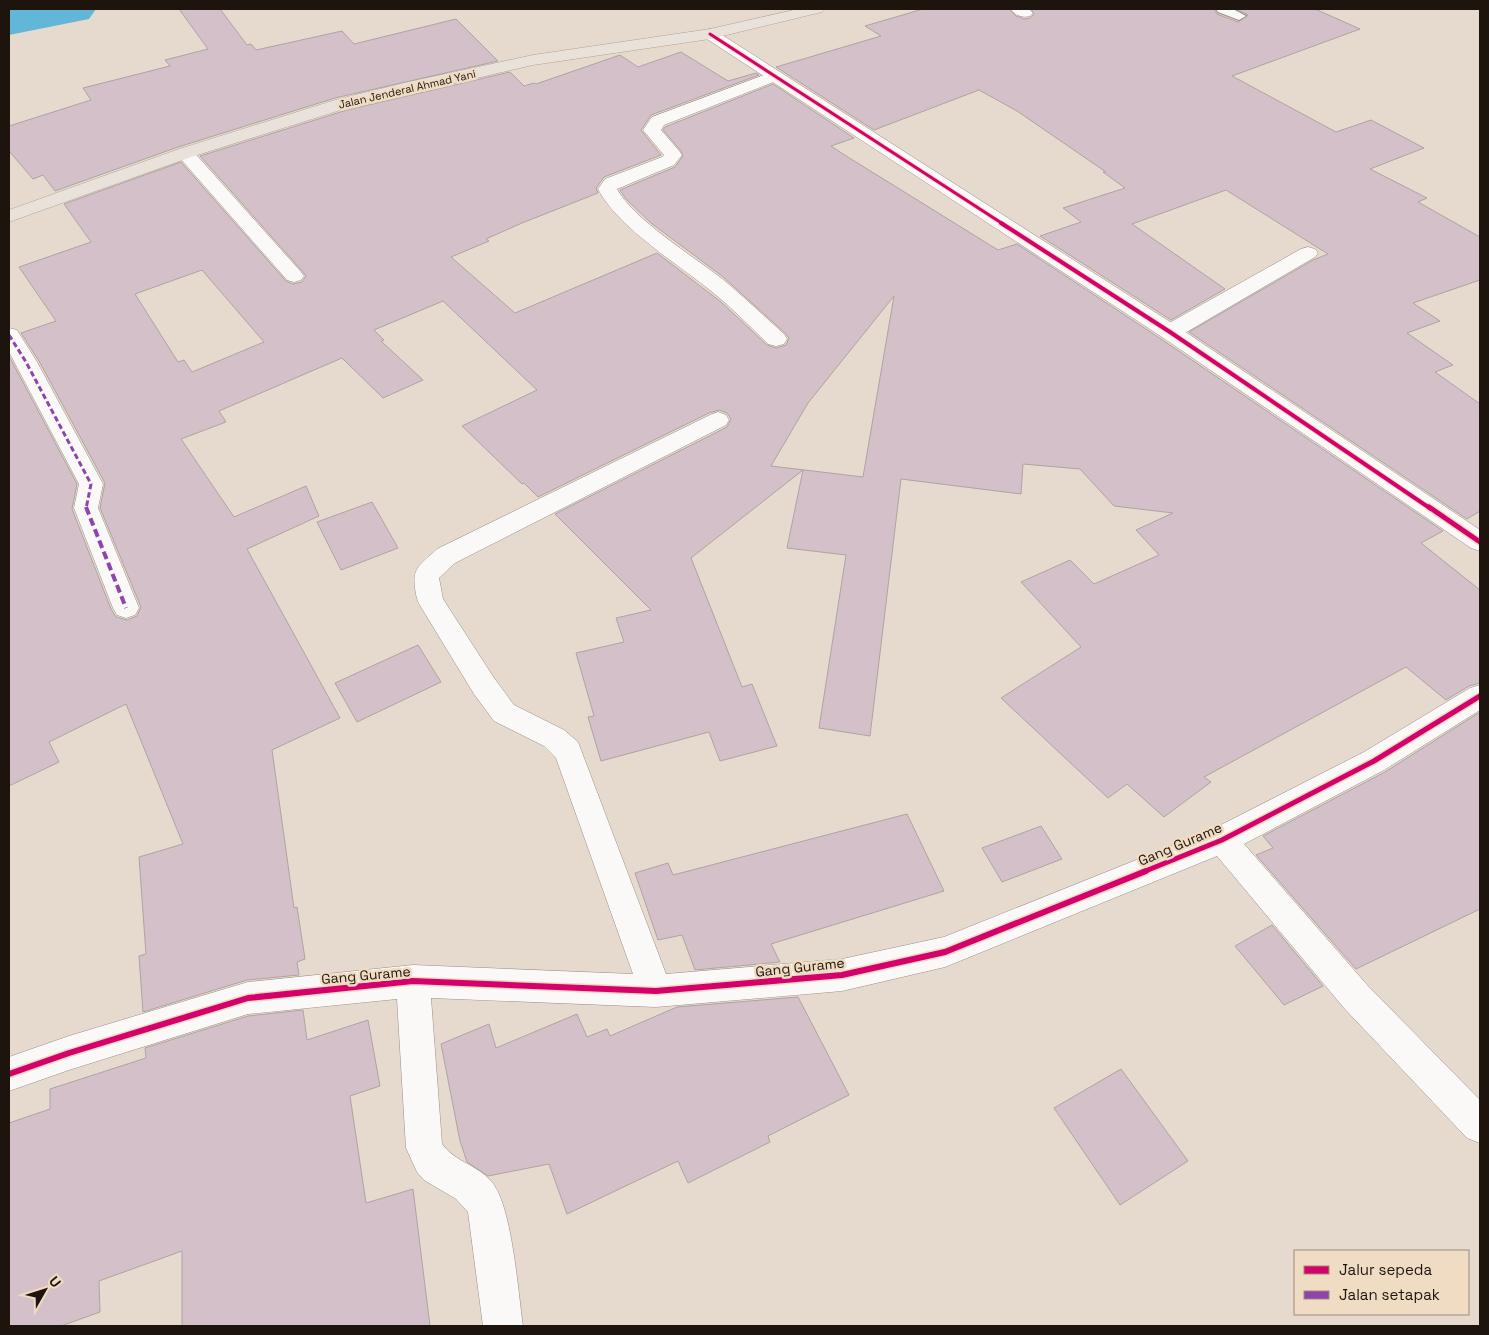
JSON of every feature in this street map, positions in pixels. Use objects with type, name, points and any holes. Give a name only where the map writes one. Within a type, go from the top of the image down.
[{"type":"highway","name":"Jalan Jenderal Ahmad Yani","points":[[9,216],[185,153],[341,104],[404,88],[533,60],[710,34],[817,9]]},
{"type":"street","points":[[710,34],[1170,332],[1480,542]]},
{"type":"street","points":[[775,76],[658,121],[652,130],[655,136],[671,150],[673,155],[668,161],[612,183],[607,189],[607,194],[644,228],[725,292],[776,339]]},
{"type":"street","points":[[185,153],[294,276]]},
{"type":"street","points":[[1170,332],[1308,253]]},
{"type":"street","points":[[9,335],[26,362],[91,484],[86,508],[126,608]]},
{"type":"street","points":[[656,991],[568,752],[554,738],[504,713],[484,686],[430,600],[426,575],[446,556],[718,420]]},
{"type":"street","name":"Gang Gurame","points":[[9,1074],[69,1053],[248,998],[413,981],[656,991],[842,975],[945,952],[1222,840],[1374,761],[1480,696]]},
{"type":"street","points":[[1222,840],[1356,997],[1480,1125]]},
{"type":"street","points":[[413,981],[424,1148],[429,1161],[438,1170],[476,1191],[485,1202],[493,1246],[503,1326]]},
{"type":"lane","points":[[1223,9],[1239,16]]},
{"type":"building","points":[[179,9],[220,9],[247,45],[251,44],[256,50],[342,31],[354,44],[456,19],[498,61],[335,98],[178,147],[55,191],[43,175],[33,179],[9,151],[9,126],[91,100],[83,88],[170,66],[165,60],[208,49]]},
{"type":"building","points":[[923,9],[1009,9],[1016,16],[1024,19],[1030,18],[1034,14],[1031,9],[1214,9],[1217,14],[1238,22],[1248,15],[1236,9],[1315,9],[1360,29],[1232,76],[1336,132],[1371,120],[1424,148],[1370,169],[1427,198],[1418,202],[1480,237],[1480,280],[1413,303],[1440,321],[1407,333],[1453,365],[1435,372],[1480,404],[1480,511],[1467,519],[1189,332],[1313,260],[1328,254],[1226,190],[1132,224],[1225,289],[1171,320],[1040,236],[1081,222],[1063,208],[1125,188],[1103,172],[1106,172],[1017,111],[979,90],[874,130],[776,67],[881,36],[865,26]]},
{"type":"building","points":[[681,52],[728,81],[756,73],[759,75],[651,115],[641,130],[661,155],[604,177],[596,188],[598,193],[522,223],[486,239],[489,241],[451,257],[515,313],[657,253],[721,302],[767,345],[776,348],[786,345],[789,338],[785,333],[722,276],[651,223],[626,199],[620,190],[675,167],[683,156],[663,130],[665,127],[773,84],[854,138],[831,146],[998,250],[1017,244],[1161,339],[1443,531],[1421,543],[1480,590],[1480,683],[1469,686],[1446,700],[1406,667],[1204,777],[1211,782],[1164,817],[1127,784],[1108,798],[1001,698],[1081,647],[1021,582],[1070,560],[1094,584],[1159,555],[1136,530],[1173,513],[1114,506],[1080,469],[1023,464],[1021,494],[901,479],[870,736],[819,728],[846,555],[787,548],[803,470],[691,558],[742,687],[752,684],[777,746],[720,761],[709,732],[601,761],[588,717],[594,716],[576,653],[624,642],[616,618],[651,610],[555,514],[727,427],[731,419],[727,413],[719,410],[709,413],[538,497],[462,426],[537,390],[443,301],[374,330],[384,340],[381,341],[423,380],[383,398],[342,358],[219,411],[226,422],[181,439],[234,517],[306,486],[319,516],[247,549],[340,718],[272,750],[294,908],[297,907],[305,959],[297,962],[299,975],[247,980],[143,1012],[139,956],[146,954],[139,857],[183,844],[126,704],[49,742],[59,762],[9,786],[9,356],[77,484],[72,509],[111,609],[116,617],[127,620],[137,616],[141,607],[100,508],[105,483],[39,361],[21,333],[56,321],[19,267],[91,242],[64,204],[181,162],[286,281],[293,284],[302,282],[306,276],[302,271],[200,156],[347,110],[510,72],[524,86],[536,84],[620,55],[638,67]],"holes":[[[202,270],[264,342],[192,372],[184,360],[178,362],[135,294]],[[894,296],[863,477],[771,466],[808,403]]]},
{"type":"building","points":[[372,502],[398,548],[341,570],[317,522]]},
{"type":"building","points":[[418,645],[441,682],[357,722],[335,683]]},
{"type":"building","points":[[1480,712],[1480,909],[1356,969],[1256,855],[1273,848],[1263,836],[1385,772]]},
{"type":"building","points":[[907,814],[944,891],[771,944],[780,962],[695,970],[682,935],[658,940],[635,873],[668,863],[673,875]]},
{"type":"building","points":[[1041,826],[1062,859],[1002,882],[982,848]]},
{"type":"building","points":[[1272,925],[1323,986],[1284,1005],[1235,946]]},
{"type":"building","points":[[798,997],[849,1095],[768,1136],[770,1142],[688,1183],[678,1161],[567,1214],[549,1164],[488,1176],[467,1162],[460,1141],[441,1044],[489,1024],[496,1048],[577,1014],[587,1037],[607,1029],[610,1036],[677,1007]]},
{"type":"building","points":[[303,1010],[307,1040],[368,1020],[380,1086],[350,1096],[366,1203],[413,1189],[430,1326],[182,1326],[182,1251],[99,1281],[100,1312],[61,1326],[9,1326],[9,1123],[50,1109],[50,1089],[146,1058],[145,1048],[248,1016]]},
{"type":"building","points":[[1121,1069],[1188,1161],[1120,1205],[1054,1108]]},
{"type":"waterway","points":[[9,21],[73,9]]},
{"type":"marked path","points":[[9,335],[26,362],[91,484],[86,508],[126,608]]},
{"type":"cycle path","points":[[710,34],[1170,332],[1480,542]]},
{"type":"cycle path","points":[[9,1074],[69,1053],[248,998],[413,981],[656,991],[842,975],[945,952],[1222,840],[1374,761],[1480,696]]}]
